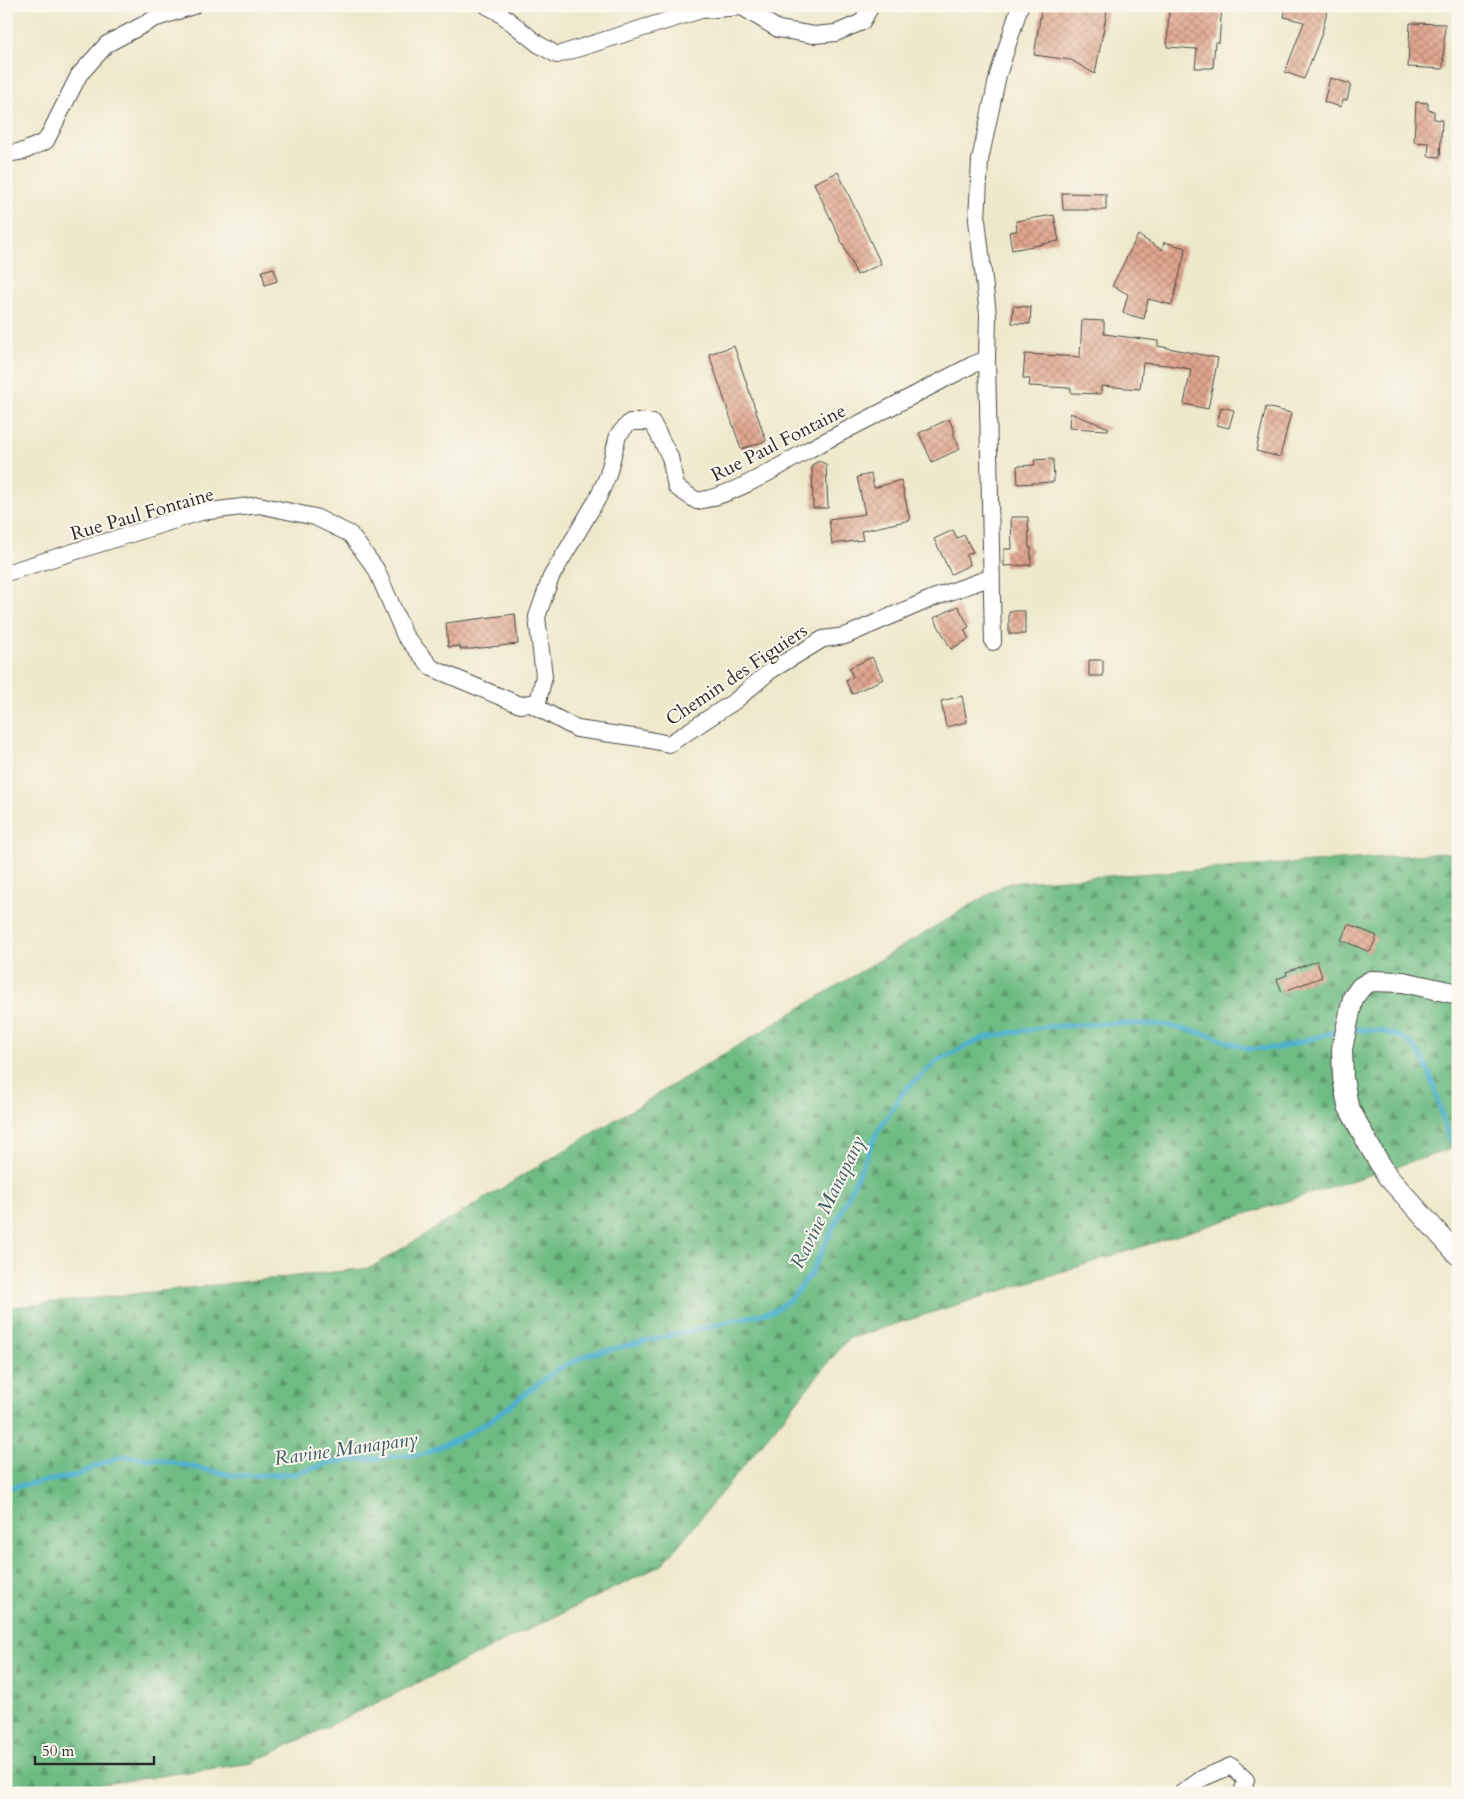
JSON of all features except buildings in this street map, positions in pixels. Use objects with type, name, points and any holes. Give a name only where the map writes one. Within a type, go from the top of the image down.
[{"type":"main road","points":[[1458,994],[1403,982],[1371,981],[1361,987],[1353,998],[1342,1049],[1343,1078],[1348,1106],[1371,1149],[1388,1177],[1458,1255]]},
{"type":"street","points":[[6,154],[24,151],[46,141],[79,75],[107,44],[154,19],[193,6]]},
{"type":"street","points":[[487,6],[497,11],[538,44],[557,55],[701,10],[742,7],[778,29],[814,35],[836,33],[862,22],[871,6]]},
{"type":"street","points":[[993,642],[986,359],[988,314],[977,220],[980,160],[998,75],[1020,6]]},
{"type":"street","name":"Rue Paul Fontaine","points":[[6,573],[201,512],[259,505],[315,517],[350,534],[376,569],[405,636],[432,668],[520,705],[529,704],[538,702],[544,676],[537,617],[551,577],[598,498],[608,475],[618,435],[630,422],[652,422],[670,457],[676,487],[697,501],[708,500],[745,484],[986,359]]},
{"type":"street","name":"Chemin des Figuiers","points":[[529,704],[577,729],[669,744],[735,701],[770,671],[823,639],[845,636],[933,598],[992,577]]},
{"type":"street","points":[[1182,1793],[1203,1778],[1231,1766],[1246,1780],[1242,1793]]},
{"type":"green space","points":[[1458,852],[1458,1147],[848,1339],[662,1565],[252,1763],[39,1793],[6,1793],[6,1308],[370,1268],[1007,883]]},
{"type":"waterway","name":"Ravine Manapany","points":[[6,1488],[75,1476],[122,1456],[154,1459],[236,1476],[295,1474],[332,1462],[424,1454],[460,1438],[491,1420],[558,1369],[587,1355],[774,1311],[791,1299],[810,1275],[878,1131],[904,1091],[938,1060],[983,1038],[1044,1027],[1114,1023],[1165,1025],[1206,1034],[1248,1049],[1279,1048],[1342,1030]]},
{"type":"waterway","name":"Ravine Manapany","points":[[1350,1029],[1386,1032],[1400,1037],[1413,1045],[1424,1061],[1435,1090],[1446,1130],[1458,1150]]}]
